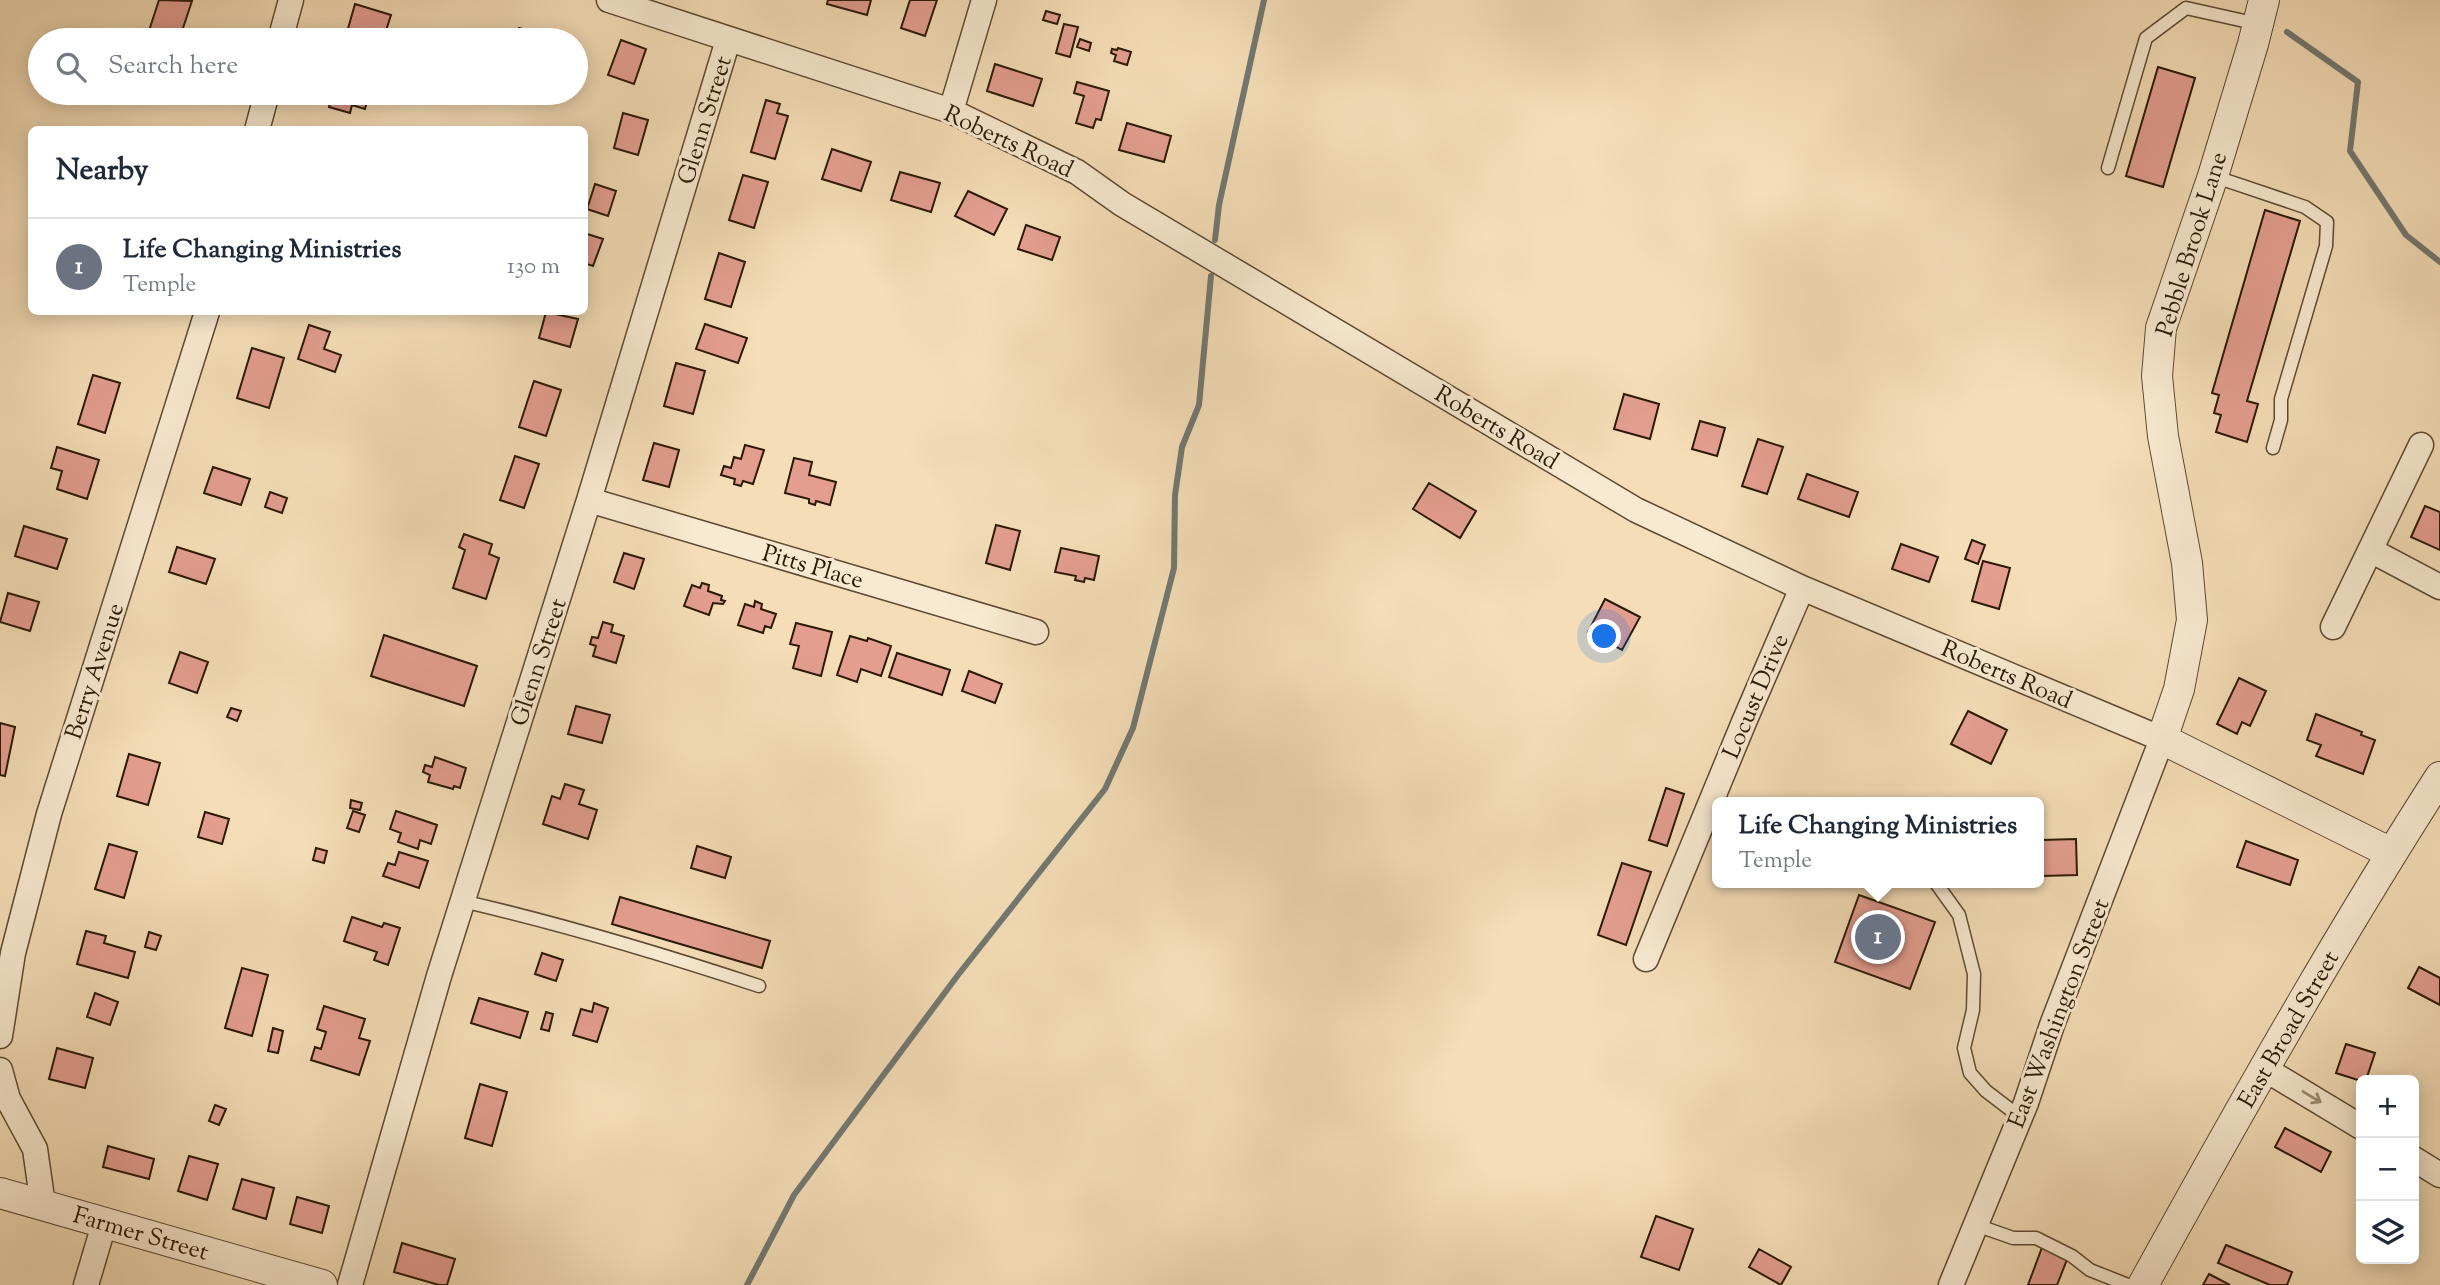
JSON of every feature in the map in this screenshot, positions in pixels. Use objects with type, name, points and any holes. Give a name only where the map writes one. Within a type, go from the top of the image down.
[{"type":"street","points":[[284,28],[291,0]]},
{"type":"street","name":"Roberts Road","points":[[609,0],[951,111],[1077,172],[1122,204],[1636,510],[1802,588],[2162,739],[2391,853]]},
{"type":"street","points":[[951,111],[984,0]]},
{"type":"street","name":"Pebble Brook Lane","points":[[2162,739],[2179,690],[2192,620],[2187,563],[2163,436],[2157,376],[2161,328],[2213,176],[2261,12]]},
{"type":"street","name":"Glenn Street","points":[[350,1285],[463,901],[589,500],[728,40]]},
{"type":"street","points":[[258,126],[264,105]]},
{"type":"street","name":"Berry Avenue","points":[[0,1036],[13,953],[49,814],[206,315]]},
{"type":"street","points":[[2333,626],[2372,551],[2421,445]]},
{"type":"street","name":"Pitts Place","points":[[589,500],[1036,632]]},
{"type":"street","points":[[2372,551],[2440,586]]},
{"type":"street","name":"Locust Drive","points":[[1713,797],[1802,588]]},
{"type":"street","name":"East Washington Street","points":[[1951,1285],[2020,1117],[2052,1025],[2162,739]]},
{"type":"street","name":"East Broad Street","points":[[2143,1285],[2263,1068],[2391,853],[2440,777]]},
{"type":"street","name":"Locust Drive","points":[[1646,960],[1712,800]]},
{"type":"street","points":[[2263,1068],[2356,1124]]},
{"type":"street","points":[[0,1070],[8,1099],[35,1149],[43,1205]]},
{"type":"street","points":[[2419,1162],[2440,1175]]},
{"type":"street","name":"Farmer Street","points":[[0,1193],[321,1285]]},
{"type":"street","points":[[86,1285],[105,1221]]},
{"type":"lane","points":[[2108,168],[2146,38],[2186,8],[2261,12]]},
{"type":"lane","points":[[2213,176],[2305,207],[2326,222],[2326,246],[2281,399],[2281,420],[2273,447]]},
{"type":"lane","points":[[1940,888],[1959,915],[1974,974],[1973,1010],[1964,1048],[1970,1073],[1986,1091],[2020,1117]]},
{"type":"lane","points":[[463,901],[699,966],[759,986]]},
{"type":"lane","points":[[1976,1225],[2013,1238],[2036,1238],[2072,1255],[2090,1270],[2128,1285]]},
{"type":"building","points":[[159,0],[192,1],[183,28],[150,28]]},
{"type":"building","points":[[828,0],[871,0],[867,15],[827,4]]},
{"type":"building","points":[[910,0],[937,0],[925,36],[901,28]]},
{"type":"building","points":[[355,4],[391,15],[387,28],[348,28]]},
{"type":"building","points":[[1046,11],[1060,15],[1057,24],[1043,20]]},
{"type":"building","points":[[1064,24],[1078,27],[1070,57],[1056,53]]},
{"type":"building","points":[[1080,39],[1091,43],[1089,51],[1077,47]]},
{"type":"building","points":[[621,40],[646,49],[634,84],[608,75]]},
{"type":"building","points":[[1112,49],[1131,52],[1127,65],[1114,61],[1116,55],[1111,53]]},
{"type":"building","points":[[995,64],[1042,79],[1033,106],[987,91]]},
{"type":"building","points":[[2158,67],[2195,78],[2163,187],[2126,176]]},
{"type":"building","points":[[1077,82],[1109,91],[1101,120],[1096,119],[1093,128],[1076,123],[1084,96],[1074,93]]},
{"type":"building","points":[[766,100],[780,104],[777,113],[788,116],[775,159],[751,152]]},
{"type":"building","points":[[330,105],[352,105],[350,113]]},
{"type":"building","points":[[623,113],[648,120],[638,155],[614,148]]},
{"type":"building","points":[[1127,123],[1171,136],[1164,162],[1119,150]]},
{"type":"building","points":[[832,149],[871,162],[861,191],[822,179]]},
{"type":"building","points":[[900,172],[940,183],[931,212],[891,200]]},
{"type":"building","points":[[743,175],[768,182],[754,228],[729,220]]},
{"type":"building","points":[[595,184],[616,191],[608,216],[588,209]]},
{"type":"building","points":[[968,191],[1007,209],[994,235],[955,216]]},
{"type":"building","points":[[2265,210],[2300,221],[2247,401],[2258,404],[2247,442],[2216,432],[2221,415],[2214,413],[2219,395],[2212,393]]},
{"type":"building","points":[[1026,225],[1060,237],[1052,260],[1018,249]]},
{"type":"building","points":[[588,234],[603,239],[593,266],[588,264]]},
{"type":"building","points":[[719,253],[745,262],[731,307],[705,299]]},
{"type":"building","points":[[545,315],[578,319],[570,347],[539,338]]},
{"type":"building","points":[[705,324],[747,338],[738,363],[696,349]]},
{"type":"building","points":[[309,325],[330,332],[324,349],[341,355],[335,372],[298,359]]},
{"type":"building","points":[[252,348],[284,358],[269,408],[237,398]]},
{"type":"building","points":[[676,363],[705,371],[693,414],[664,406]]},
{"type":"building","points":[[93,375],[120,383],[105,433],[78,424]]},
{"type":"building","points":[[534,381],[561,390],[546,436],[519,427]]},
{"type":"building","points":[[1624,394],[1659,404],[1650,439],[1614,429]]},
{"type":"building","points":[[1700,421],[1725,428],[1717,456],[1692,449]]},
{"type":"building","points":[[1758,439],[1783,447],[1767,494],[1742,486]]},
{"type":"building","points":[[654,443],[679,450],[669,487],[643,480]]},
{"type":"building","points":[[745,445],[764,450],[753,484],[743,481],[741,486],[734,484],[735,479],[721,475],[724,466],[731,468],[734,457],[741,459]]},
{"type":"building","points":[[57,447],[99,460],[87,499],[57,489],[62,471],[51,468]]},
{"type":"building","points":[[515,456],[539,464],[524,508],[500,500]]},
{"type":"building","points":[[794,458],[812,462],[809,475],[836,482],[830,505],[816,501],[815,505],[809,503],[809,499],[785,493]]},
{"type":"building","points":[[213,467],[250,479],[241,505],[204,493]]},
{"type":"building","points":[[1807,474],[1858,492],[1849,517],[1798,499]]},
{"type":"building","points":[[1429,483],[1476,511],[1460,538],[1413,509]]},
{"type":"building","points":[[270,492],[287,498],[282,513],[265,507]]},
{"type":"building","points":[[2425,506],[2440,512],[2440,550],[2411,537]]},
{"type":"building","points":[[996,525],[1020,531],[1010,570],[986,563]]},
{"type":"building","points":[[24,526],[67,539],[57,569],[15,556]]},
{"type":"building","points":[[464,534],[492,544],[489,554],[499,558],[486,599],[453,588],[465,550],[459,547]]},
{"type":"building","points":[[1972,540],[1985,545],[1978,564],[1965,559]]},
{"type":"building","points":[[1901,544],[1938,557],[1929,582],[1892,569]]},
{"type":"building","points":[[177,547],[215,559],[206,584],[169,572]]},
{"type":"building","points":[[1061,548],[1099,556],[1094,580],[1085,578],[1084,582],[1075,580],[1076,576],[1055,572]]},
{"type":"building","points":[[624,553],[644,559],[634,589],[614,582]]},
{"type":"building","points":[[1983,561],[2010,568],[1999,609],[1972,601]]},
{"type":"building","points":[[702,583],[709,585],[708,591],[722,596],[721,600],[725,601],[723,604],[713,603],[709,615],[684,606],[692,585],[700,588]]},
{"type":"building","points":[[8,593],[39,602],[30,631],[0,622]]},
{"type":"building","points":[[1605,599],[1640,617],[1622,650],[1588,632]]},
{"type":"building","points":[[755,601],[762,604],[761,609],[776,614],[771,628],[765,626],[763,633],[738,625],[745,604],[754,607]]},
{"type":"building","points":[[603,622],[613,625],[611,632],[624,636],[616,663],[593,656],[596,646],[590,644],[592,637],[598,638]]},
{"type":"building","points":[[796,623],[832,632],[821,676],[793,668],[799,646],[790,644]]},
{"type":"building","points":[[384,635],[477,666],[464,706],[371,676]]},
{"type":"building","points":[[850,636],[867,641],[868,638],[891,646],[881,676],[861,669],[857,682],[837,675]]},
{"type":"building","points":[[180,652],[208,662],[197,693],[169,683]]},
{"type":"building","points":[[897,653],[950,670],[942,695],[889,677]]},
{"type":"building","points":[[969,671],[1002,684],[995,703],[962,691]]},
{"type":"building","points":[[2239,678],[2266,691],[2250,726],[2242,722],[2237,734],[2217,724]]},
{"type":"building","points":[[576,706],[610,715],[602,743],[568,734]]},
{"type":"building","points":[[231,708],[241,711],[237,721],[227,717]]},
{"type":"building","points":[[1968,711],[2007,730],[1991,764],[1951,744]]},
{"type":"building","points":[[2316,714],[2375,740],[2363,774],[2316,756],[2321,745],[2307,740]]},
{"type":"building","points":[[0,723],[15,727],[5,776],[0,775]]},
{"type":"building","points":[[129,754],[160,763],[148,805],[117,796]]},
{"type":"building","points":[[435,757],[466,768],[460,788],[454,786],[453,789],[428,782],[430,775],[423,772],[425,765],[432,767]]},
{"type":"building","points":[[565,784],[584,790],[579,804],[597,810],[588,839],[543,824],[552,796],[560,799]]},
{"type":"building","points":[[1666,788],[1684,794],[1667,846],[1649,840]]},
{"type":"building","points":[[351,800],[362,803],[360,810],[350,808]]},
{"type":"building","points":[[353,811],[365,815],[359,832],[347,828]]},
{"type":"building","points":[[396,811],[437,825],[431,844],[420,840],[418,849],[398,842],[401,833],[390,829]]},
{"type":"building","points":[[205,812],[229,819],[222,844],[198,837]]},
{"type":"building","points":[[2076,839],[2077,875],[2044,876],[2044,840]]},
{"type":"building","points":[[2246,841],[2298,860],[2290,885],[2237,867]]},
{"type":"building","points":[[109,844],[137,852],[124,898],[95,889]]},
{"type":"building","points":[[697,846],[731,857],[725,878],[691,868]]},
{"type":"building","points":[[316,848],[327,851],[324,863],[313,860]]},
{"type":"building","points":[[399,852],[428,861],[419,888],[383,876],[388,863],[395,865]]},
{"type":"building","points":[[1622,863],[1651,872],[1626,945],[1598,935]]},
{"type":"building","points":[[1859,895],[1935,922],[1910,989],[1835,962]]},
{"type":"building","points":[[620,897],[770,941],[762,968],[612,924]]},
{"type":"building","points":[[352,917],[382,927],[384,923],[400,928],[388,965],[374,960],[377,952],[344,941]]},
{"type":"building","points":[[86,931],[106,936],[104,943],[135,952],[128,978],[77,964]]},
{"type":"building","points":[[149,932],[161,936],[156,950],[145,947]]},
{"type":"building","points":[[542,953],[563,960],[556,981],[535,974]]},
{"type":"building","points":[[2419,967],[2440,978],[2440,1005],[2408,988]]},
{"type":"building","points":[[242,968],[268,975],[252,1036],[225,1028]]},
{"type":"building","points":[[95,993],[118,1002],[110,1025],[87,1017]]},
{"type":"building","points":[[479,998],[528,1012],[520,1038],[471,1023]]},
{"type":"building","points":[[594,1003],[608,1008],[597,1042],[573,1035],[581,1009],[592,1012]]},
{"type":"building","points":[[324,1006],[365,1019],[359,1038],[370,1041],[359,1075],[311,1060],[315,1047],[321,1049],[326,1032],[317,1029]]},
{"type":"building","points":[[546,1012],[553,1014],[549,1031],[541,1029]]},
{"type":"building","points":[[273,1028],[283,1031],[278,1053],[268,1051]]},
{"type":"building","points":[[2346,1044],[2375,1053],[2368,1075],[2356,1075],[2356,1079],[2336,1073]]},
{"type":"building","points":[[57,1048],[93,1058],[85,1088],[49,1079]]},
{"type":"building","points":[[480,1084],[507,1092],[492,1146],[465,1138]]},
{"type":"building","points":[[215,1105],[226,1109],[219,1125],[209,1121]]},
{"type":"building","points":[[2285,1128],[2331,1152],[2321,1172],[2275,1147]]},
{"type":"building","points":[[108,1146],[154,1159],[149,1179],[103,1167]]},
{"type":"building","points":[[189,1156],[218,1164],[207,1200],[178,1191]]},
{"type":"building","points":[[242,1179],[274,1188],[266,1219],[233,1209]]},
{"type":"building","points":[[297,1197],[329,1206],[322,1233],[290,1224]]},
{"type":"building","points":[[1656,1216],[1693,1229],[1679,1270],[1641,1257]]},
{"type":"building","points":[[2044,1242],[2070,1252],[2057,1285],[2028,1285]]},
{"type":"building","points":[[402,1243],[455,1259],[447,1285],[394,1272]]},
{"type":"building","points":[[2226,1245],[2292,1272],[2287,1285],[2270,1285],[2218,1263]]},
{"type":"building","points":[[1759,1249],[1791,1267],[1781,1285],[1749,1267]]},
{"type":"building","points":[[2209,1274],[2230,1285],[2203,1285]]},
{"type":"waterway","points":[[1215,240],[1219,205],[1264,0]]},
{"type":"waterway","points":[[2287,32],[2358,82],[2350,151],[2406,235],[2440,262]]},
{"type":"waterway","points":[[747,1285],[794,1195],[958,975],[1105,789],[1133,728],[1174,568],[1175,495],[1182,447],[1199,405],[1211,276]]},
{"type":"place","name":"Life Changing Ministries","points":[[1878,937]]}]
